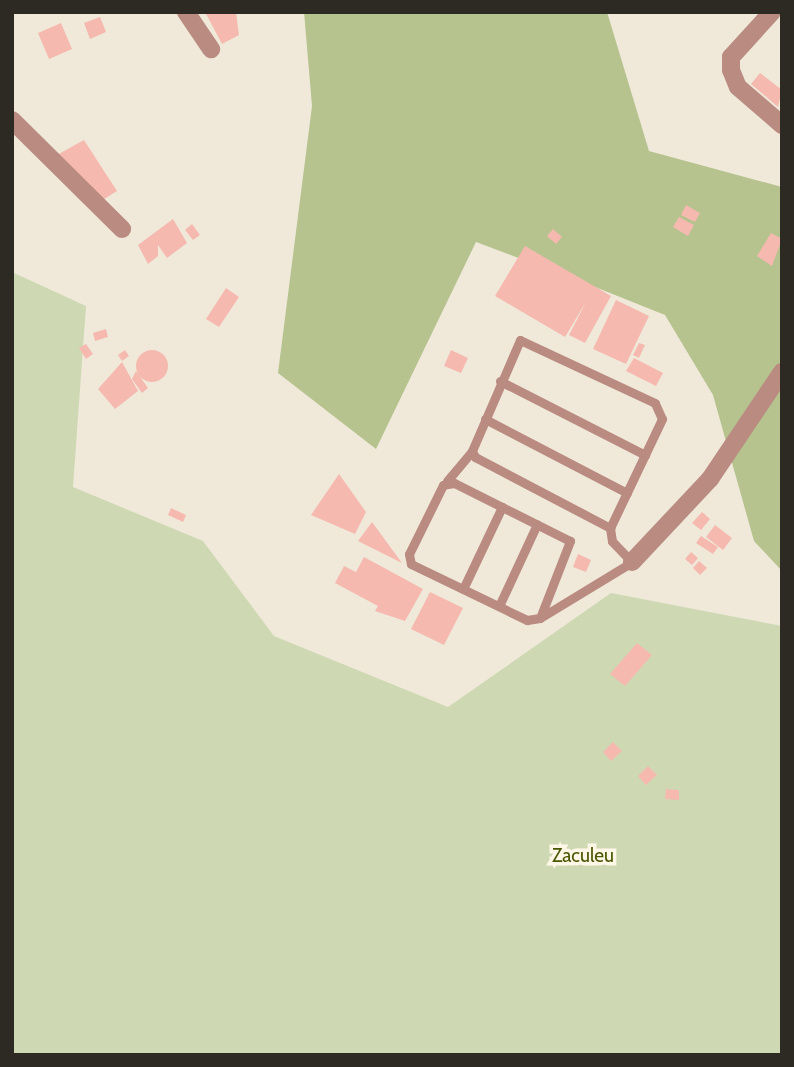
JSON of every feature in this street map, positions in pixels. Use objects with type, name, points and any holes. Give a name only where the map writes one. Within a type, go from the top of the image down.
[{"type":"street","points":[[186,12],[211,49]]},
{"type":"street","points":[[772,12],[732,57],[731,70],[738,87],[782,125]]},
{"type":"street","points":[[12,120],[122,229]]},
{"type":"street","points":[[632,562],[710,479],[782,372]]},
{"type":"lane","points":[[527,338],[655,403],[662,419],[610,528],[612,541],[632,562],[540,618],[527,620],[409,560],[447,481],[472,451],[516,342],[527,338]]},
{"type":"lane","points":[[500,381],[645,456]]},
{"type":"lane","points":[[485,419],[627,493]]},
{"type":"lane","points":[[472,451],[479,461],[610,528]]},
{"type":"lane","points":[[447,481],[537,524],[572,547],[540,618]]},
{"type":"lane","points":[[463,589],[502,507]]},
{"type":"lane","points":[[499,606],[537,524]]},
{"type":"green space","points":[[304,12],[607,12],[649,151],[782,187],[782,571],[754,541],[713,395],[665,315],[595,287],[476,242],[376,449],[278,373],[312,106]]},
{"type":"green space","name":"Zaculeu","points":[[12,272],[86,306],[73,487],[203,541],[274,636],[448,707],[611,593],[782,626],[782,1055],[12,1055]]},
{"type":"building","points":[[205,12],[236,12],[239,35],[222,44]]},
{"type":"building","points":[[100,17],[106,32],[90,39],[84,23]]},
{"type":"building","points":[[61,23],[72,49],[49,59],[38,33]]},
{"type":"building","points":[[760,73],[782,90],[778,107],[751,84]]},
{"type":"building","points":[[84,140],[117,191],[101,201],[55,156]]},
{"type":"building","points":[[686,205],[700,213],[695,222],[681,215]]},
{"type":"building","points":[[679,217],[694,225],[688,236],[673,227]]},
{"type":"building","points":[[173,219],[187,243],[167,258],[158,245],[158,256],[148,264],[138,245]]},
{"type":"building","points":[[192,224],[200,235],[193,240],[185,230]]},
{"type":"building","points":[[553,229],[562,237],[556,244],[547,236]]},
{"type":"building","points":[[771,233],[782,239],[772,266],[757,256]]},
{"type":"building","points":[[525,246],[611,296],[585,343],[569,335],[586,302],[565,337],[495,296]]},
{"type":"building","points":[[226,288],[239,297],[219,327],[206,319]]},
{"type":"building","points":[[616,300],[649,316],[626,364],[593,349]]},
{"type":"building","points":[[106,329],[108,337],[95,341],[93,333]]},
{"type":"building","points":[[639,343],[645,345],[639,358],[633,355]]},
{"type":"building","points":[[86,344],[93,354],[86,359],[79,348]]},
{"type":"building","points":[[125,350],[129,356],[122,361],[118,355]]},
{"type":"building","points":[[152,350],[163,355],[168,366],[163,377],[152,382],[141,377],[136,366],[141,355]]},
{"type":"building","points":[[451,350],[468,358],[461,373],[444,366]]},
{"type":"building","points":[[634,358],[663,373],[656,386],[626,371]]},
{"type":"building","points":[[122,362],[138,391],[115,409],[98,389]]},
{"type":"building","points":[[136,371],[148,388],[142,393],[132,379]]},
{"type":"building","points":[[339,474],[366,512],[355,534],[311,515]]},
{"type":"building","points":[[171,508],[186,515],[183,522],[168,515]]},
{"type":"building","points":[[702,512],[710,519],[701,530],[692,523]]},
{"type":"building","points":[[372,522],[402,563],[358,541]]},
{"type":"building","points":[[715,525],[732,538],[723,550],[706,537]]},
{"type":"building","points":[[701,536],[718,547],[713,554],[696,543]]},
{"type":"building","points":[[691,552],[698,558],[692,565],[685,559]]},
{"type":"building","points":[[578,554],[591,560],[586,572],[573,567]]},
{"type":"building","points":[[364,557],[423,589],[405,621],[375,611],[378,606],[335,583],[344,566],[356,572]]},
{"type":"building","points":[[699,561],[707,568],[700,575],[693,568]]},
{"type":"building","points":[[430,592],[463,608],[444,645],[411,629]]},
{"type":"building","points":[[637,643],[652,655],[625,686],[610,674]]},
{"type":"building","points":[[613,742],[622,751],[611,761],[603,752]]},
{"type":"building","points":[[648,766],[657,775],[646,785],[638,776]]},
{"type":"building","points":[[666,789],[679,790],[679,800],[665,799]]}]
